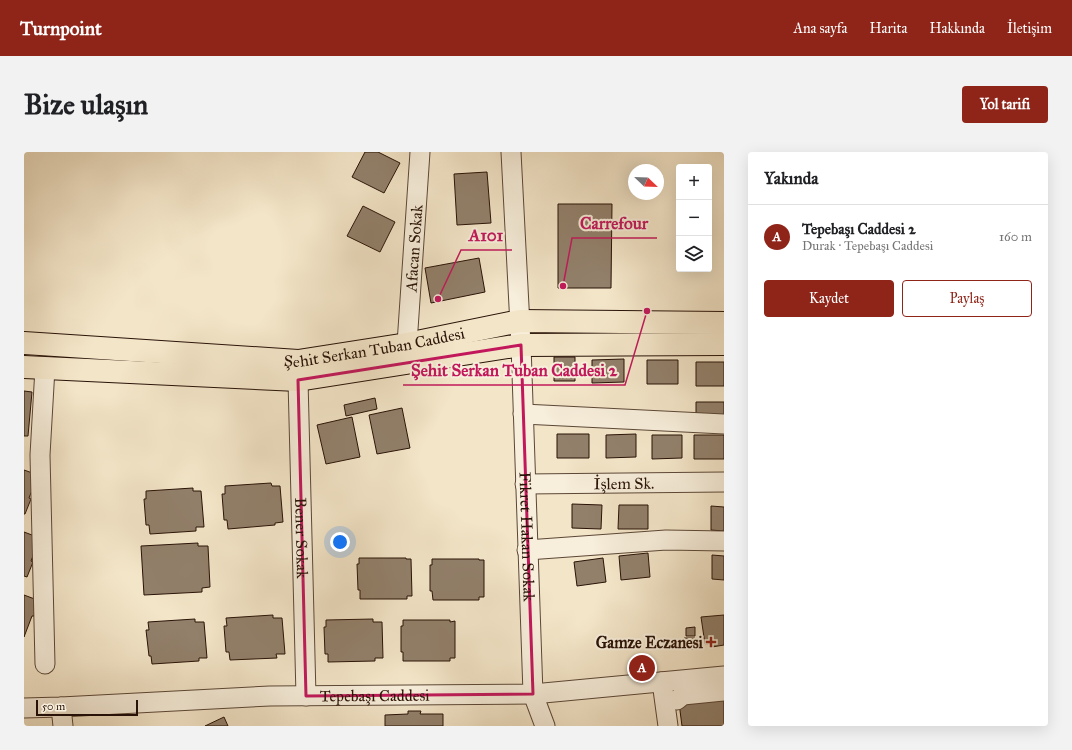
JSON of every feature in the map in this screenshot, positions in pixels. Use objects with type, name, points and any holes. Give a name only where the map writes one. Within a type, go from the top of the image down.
[{"type":"main road","name":"Şehit Serkan Tuban Caddesi","points":[[24,343],[298,361],[407,344],[520,321],[724,323]]},
{"type":"main road","name":"Şehit Serkan Tuban Caddesi","points":[[34,367],[298,380],[521,345],[724,344]]},
{"type":"street","name":"Afacan Sokak","points":[[407,344],[420,152]]},
{"type":"street","name":"Fikret Hakan Sokak","points":[[511,152],[521,345],[533,694],[545,726]]},
{"type":"street","points":[[34,367],[32,454],[45,664]]},
{"type":"street","name":"Bener Sokak","points":[[298,380],[306,696]]},
{"type":"street","points":[[523,414],[724,424]]},
{"type":"street","name":"İşlem Sk.","points":[[525,484],[724,482]]},
{"type":"street","points":[[527,550],[666,540],[724,541]]},
{"type":"street","name":"Tepebaşı Caddesi","points":[[24,708],[270,696],[533,694],[724,676]]},
{"type":"street","points":[[662,682],[668,726]]},
{"type":"street","points":[[677,700],[683,695],[724,691]]},
{"type":"street","points":[[61,707],[63,726]]},
{"type":"highlighted area","points":[[521,345],[533,694],[306,696],[298,380]]},
{"type":"building","points":[[365,152],[378,152],[400,163],[384,193],[352,177]]},
{"type":"building","points":[[487,172],[491,223],[457,225],[454,174]]},
{"type":"building","points":[[558,204],[612,204],[611,288],[558,288]]},
{"type":"building","points":[[363,206],[395,222],[380,252],[347,236]]},
{"type":"building","points":[[479,258],[485,292],[431,303],[425,268]]},
{"type":"building","points":[[554,357],[575,357],[575,381],[554,381]]},
{"type":"building","points":[[624,359],[624,382],[592,383],[592,360]]},
{"type":"building","points":[[647,360],[678,360],[678,384],[647,384]]},
{"type":"building","points":[[696,362],[724,362],[724,386],[696,386]]},
{"type":"building","points":[[24,391],[32,392],[28,436],[24,436]]},
{"type":"building","points":[[375,398],[377,409],[346,416],[344,405]]},
{"type":"building","points":[[696,402],[724,402],[724,418],[696,418]]},
{"type":"building","points":[[402,408],[410,448],[377,454],[369,415]]},
{"type":"building","points":[[352,417],[360,457],[326,464],[317,425]]},
{"type":"building","points":[[557,434],[589,434],[589,458],[557,458]]},
{"type":"building","points":[[636,434],[636,457],[606,458],[606,435]]},
{"type":"building","points":[[652,435],[682,435],[682,458],[652,459]]},
{"type":"building","points":[[694,435],[724,435],[724,459],[694,459]]},
{"type":"building","points":[[24,470],[38,475],[29,498],[31,499],[25,514],[24,514]]},
{"type":"building","points":[[271,483],[272,486],[280,486],[283,522],[275,523],[275,525],[228,529],[227,520],[224,520],[222,494],[225,494],[225,486]]},
{"type":"building","points":[[193,488],[193,491],[201,491],[204,527],[196,527],[196,531],[150,534],[149,525],[146,525],[144,499],[146,499],[146,491]]},
{"type":"building","points":[[572,504],[602,505],[601,529],[572,528]]},
{"type":"building","points":[[619,505],[648,505],[648,529],[618,529]]},
{"type":"building","points":[[711,506],[724,507],[724,531],[711,530]]},
{"type":"building","points":[[24,532],[40,538],[31,561],[33,562],[27,577],[24,576]]},
{"type":"building","points":[[198,543],[198,546],[208,546],[210,587],[202,588],[202,592],[144,595],[141,546]]},
{"type":"building","points":[[648,553],[650,577],[621,580],[619,556]]},
{"type":"building","points":[[712,555],[724,556],[724,580],[712,579]]},
{"type":"building","points":[[359,558],[411,559],[412,596],[407,596],[407,599],[360,599],[360,590],[358,590],[357,564],[359,564]]},
{"type":"building","points":[[603,558],[606,582],[577,586],[574,562]]},
{"type":"building","points":[[432,559],[484,560],[484,597],[479,597],[479,600],[433,600],[432,591],[430,591],[430,565],[432,565]]},
{"type":"building","points":[[24,595],[40,601],[34,616],[32,616],[24,637]]},
{"type":"building","points":[[273,615],[273,618],[282,618],[285,654],[276,654],[277,658],[230,660],[229,652],[226,652],[224,626],[227,626],[226,618]]},
{"type":"building","points":[[724,615],[724,645],[712,647],[712,644],[705,644],[701,617]]},
{"type":"building","points":[[195,619],[195,622],[204,622],[207,658],[199,658],[199,661],[152,664],[151,656],[149,656],[146,630],[149,630],[148,622]]},
{"type":"building","points":[[373,619],[373,622],[382,622],[383,658],[375,658],[375,661],[328,662],[328,654],[325,654],[324,627],[326,627],[326,620]]},
{"type":"building","points":[[403,620],[455,621],[455,658],[450,658],[450,661],[403,661],[403,652],[401,652],[401,626],[403,626]]},
{"type":"building","points":[[695,627],[695,636],[686,636],[686,628]]},
{"type":"building","points":[[684,638],[695,638],[695,649],[684,649]]},
{"type":"building","points":[[724,697],[724,726],[682,726],[679,703]]},
{"type":"building","points":[[408,711],[421,711],[420,714],[443,714],[443,726],[385,726],[385,715],[408,714]]},
{"type":"building","points":[[224,717],[228,726],[205,726]]},
{"type":"place","name":"Carrefour","points":[[563,286]]},
{"type":"place","name":"A101","points":[[438,299]]},
{"type":"place","name":"Şehit Serkan Tuban Caddesi 2","points":[[647,311]]},
{"type":"place","name":"Gamze Eczanesi","points":[[711,642]]},
{"type":"place","name":"Tepebaşı Caddesi 2","points":[[642,668]]}]
